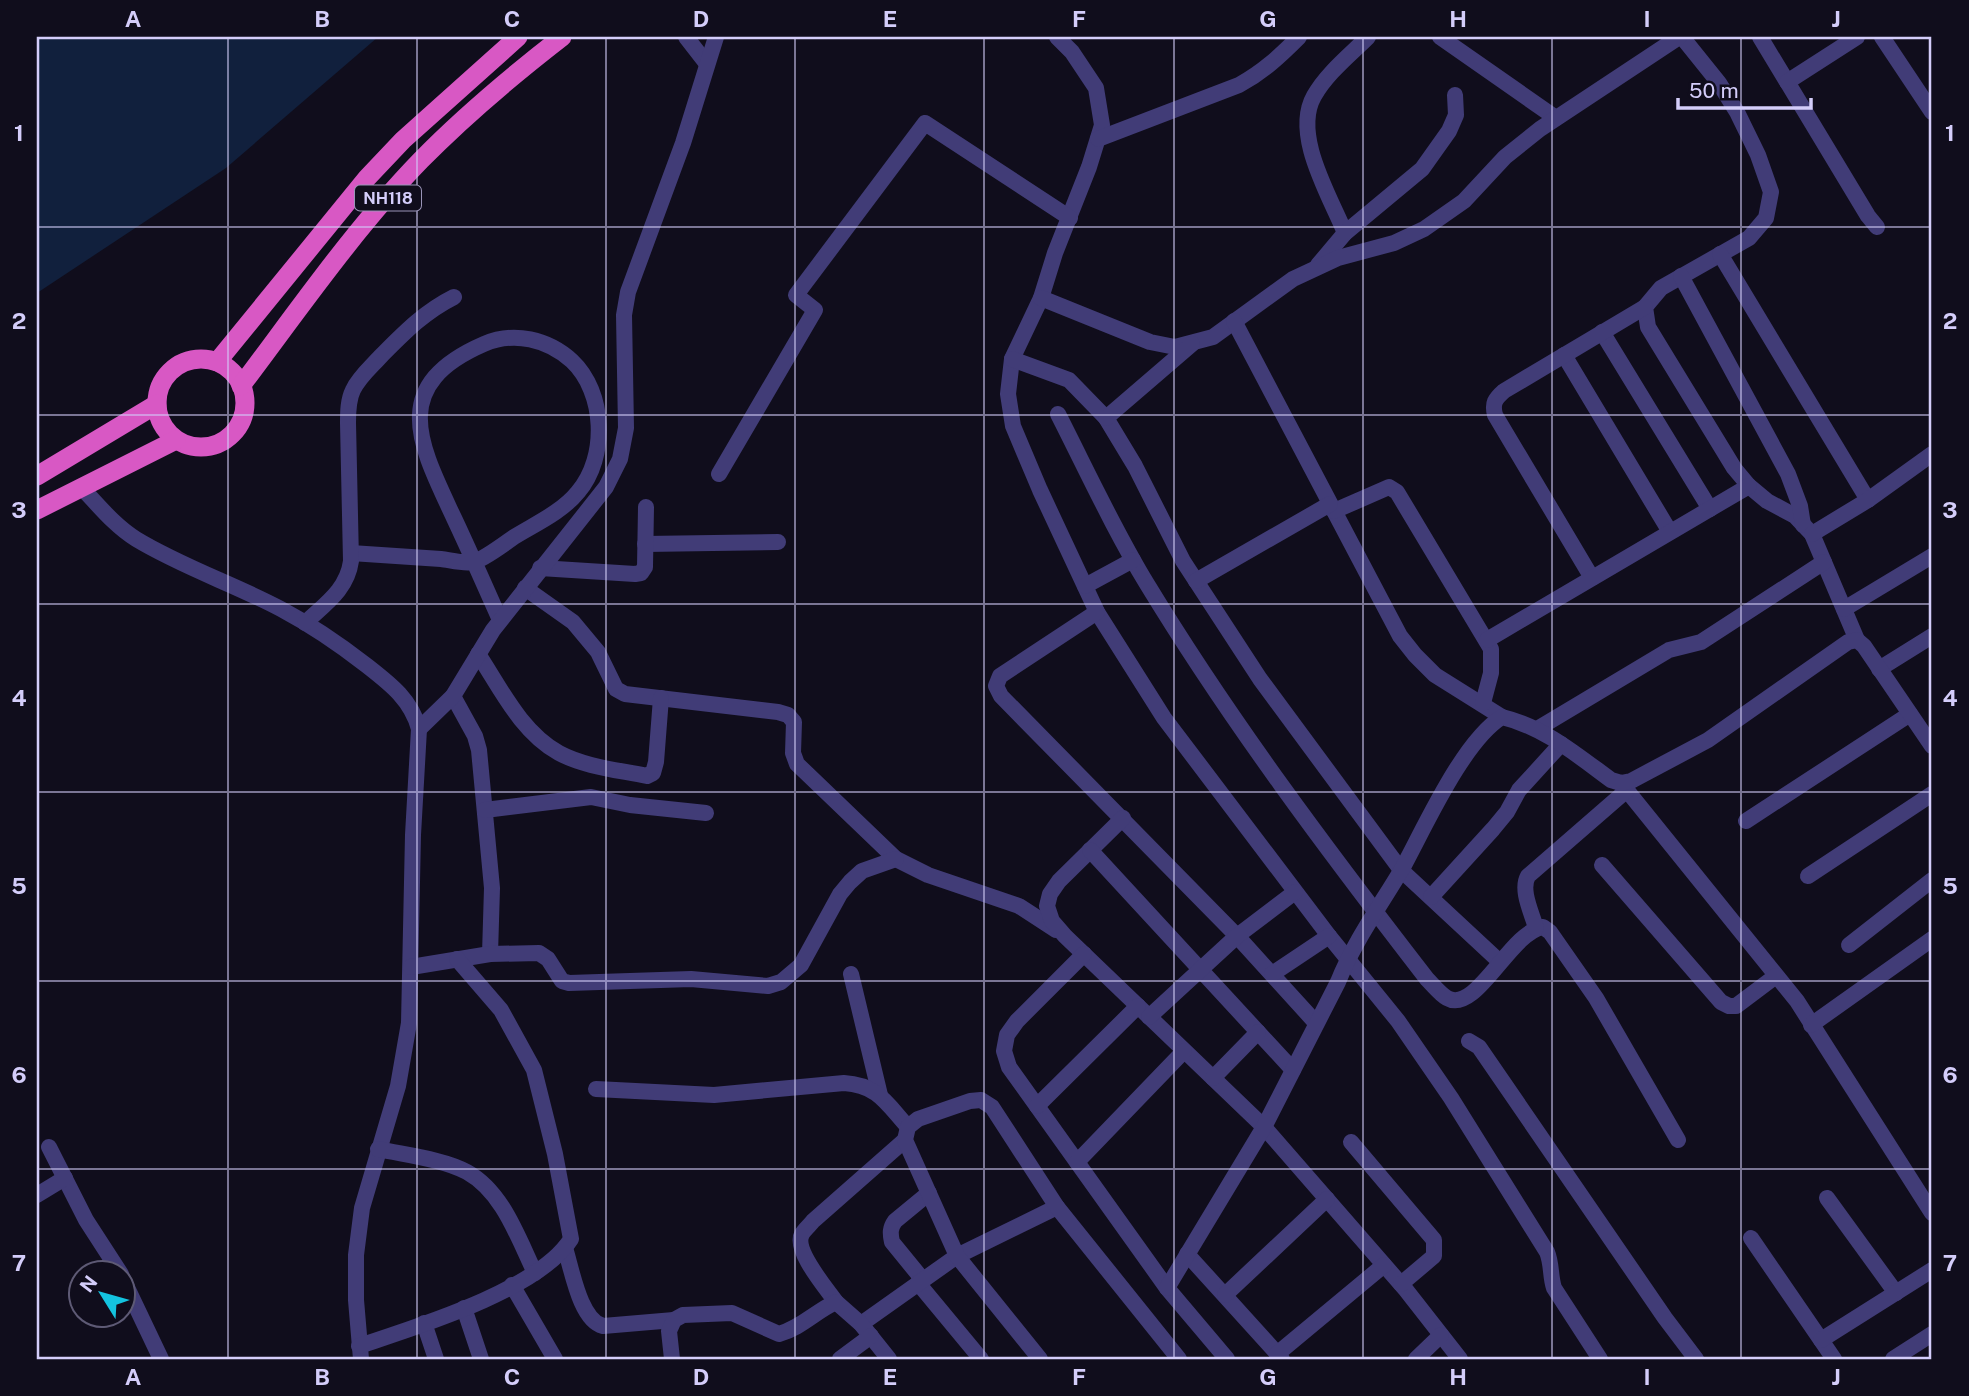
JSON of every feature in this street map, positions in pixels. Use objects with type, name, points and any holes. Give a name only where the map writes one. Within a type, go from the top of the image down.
[{"type":"highway","name":"NH118","points":[[217,362],[385,159],[442,102],[518,37]]},
{"type":"highway","name":"NH118","points":[[241,386],[351,242],[420,161],[497,89],[562,37]]},
{"type":"highway","points":[[200,359],[217,362],[232,371],[241,386],[245,401],[243,417],[235,431],[222,442],[207,447],[191,447],[176,440],[166,431],[159,419],[159,387],[169,373],[183,363],[200,359]]},
{"type":"highway","points":[[37,476],[157,404]]},
{"type":"highway","points":[[37,510],[176,440]]},
{"type":"street","points":[[687,37],[707,64]]},
{"type":"street","points":[[419,729],[453,696],[500,620],[606,486],[620,459],[626,428],[624,315],[628,292],[683,143],[716,37]]},
{"type":"street","points":[[1057,37],[1072,52],[1096,88],[1102,125],[1041,298],[1012,359],[1008,394],[1013,426],[1097,612],[1164,718],[1295,892],[1398,1021],[1451,1098],[1546,1252],[1554,1288],[1600,1359]]},
{"type":"street","points":[[1098,139],[1239,85],[1277,60],[1299,37]]},
{"type":"street","points":[[1345,233],[1309,146],[1307,112],[1321,85],[1368,37]]},
{"type":"street","points":[[1440,37],[1556,118]]},
{"type":"street","points":[[1041,298],[1150,342],[1175,347],[1213,337],[1293,279],[1338,258],[1394,243],[1424,229],[1464,201],[1505,158],[1556,118],[1681,37],[1719,83],[1758,155],[1772,192],[1766,218],[1749,238],[1661,288],[1645,307],[1504,391],[1496,398],[1493,406],[1495,415],[1592,578]]},
{"type":"street","points":[[1760,37],[1877,227]]},
{"type":"street","points":[[1787,82],[1857,37]]},
{"type":"street","points":[[1882,37],[1932,111]]},
{"type":"street","points":[[1314,269],[1345,233],[1422,169],[1449,131],[1456,115],[1455,95]]},
{"type":"street","points":[[719,474],[815,310],[796,295],[925,122],[1070,218]]},
{"type":"street","points":[[1720,254],[1868,500]]},
{"type":"street","points":[[1681,276],[1788,474],[1808,530],[1857,640],[1930,739]]},
{"type":"street","points":[[305,623],[346,582],[349,574],[351,553],[348,405],[352,391],[362,376],[417,320],[454,297]]},
{"type":"street","points":[[1645,307],[1648,327],[1734,468],[1749,486],[1767,501],[1795,516],[1808,530]]},
{"type":"street","points":[[1234,321],[1407,646],[1435,675],[1502,717],[1537,729],[1611,780],[1624,786],[1776,976],[1811,1025],[1932,1213]]},
{"type":"street","points":[[1602,332],[1710,509]]},
{"type":"street","points":[[351,553],[474,562],[560,509],[579,491],[593,467],[599,416],[594,393],[586,376],[570,359],[535,340],[514,337],[492,340],[469,350],[446,365],[430,383],[421,404],[419,428],[423,448],[474,562],[500,620]]},
{"type":"street","points":[[1106,418],[1194,342]]},
{"type":"street","points":[[1564,355],[1670,532]]},
{"type":"street","points":[[1012,359],[1069,380],[1106,418],[1117,433],[1196,581],[1260,680],[1401,870],[1500,962]]},
{"type":"street","points":[[1058,414],[1133,560],[1269,769],[1427,979],[1447,998],[1457,1001],[1466,999],[1479,988],[1515,943],[1536,928],[1543,927],[1550,932],[1596,998],[1678,1140]]},
{"type":"street","points":[[1808,530],[1868,500],[1932,454]]},
{"type":"street","points":[[1487,640],[1749,486]]},
{"type":"street","points":[[1196,581],[1332,508],[1389,487],[1397,492],[1487,640],[1492,660],[1483,703]]},
{"type":"street","points":[[82,488],[119,526],[141,542],[305,623],[384,679],[415,712],[419,729],[413,835],[409,1023],[405,1055],[362,1208],[356,1255],[360,1353],[464,1308],[535,1273],[565,1248],[571,1239],[547,1116],[534,1070],[501,1010],[457,959]]},
{"type":"street","points":[[540,568],[641,573],[645,567],[646,507]]},
{"type":"street","points":[[645,544],[778,542]]},
{"type":"street","points":[[1844,609],[1932,556]]},
{"type":"street","points":[[1085,586],[1133,560]]},
{"type":"street","points":[[1537,729],[1669,650],[1701,642],[1824,562]]},
{"type":"street","points":[[525,588],[558,610],[587,636],[603,660],[616,689],[625,694],[788,715],[794,722],[793,753],[797,764],[896,859],[928,875],[1019,906],[1065,936]]},
{"type":"street","points":[[1097,612],[1009,668],[1000,676],[996,686],[1001,696],[1237,936],[1316,1023]]},
{"type":"street","points":[[1879,669],[1932,636]]},
{"type":"street","points":[[1536,928],[1525,889],[1528,876],[1624,786],[1708,740],[1848,642],[1857,640]]},
{"type":"street","points":[[478,654],[530,730],[560,753],[580,761],[647,776],[653,773],[661,698]]},
{"type":"street","points":[[453,696],[475,736],[479,750],[492,888],[489,954]]},
{"type":"street","points":[[1746,821],[1910,714]]},
{"type":"street","points":[[1167,1288],[1264,1127],[1347,959],[1401,870],[1449,782],[1483,733],[1502,717]]},
{"type":"street","points":[[1431,897],[1493,829],[1507,812],[1519,790],[1561,744]]},
{"type":"street","points":[[1808,876],[1932,794]]},
{"type":"street","points":[[485,810],[591,797],[630,805],[706,813]]},
{"type":"street","points":[[1123,818],[1050,894],[1047,906],[1052,920],[1065,936],[1264,1127],[1401,1284],[1460,1359]]},
{"type":"street","points":[[1090,850],[1293,1070]]},
{"type":"street","points":[[411,967],[489,954],[539,953],[548,959],[557,976],[569,983],[691,979],[768,986],[781,982],[801,965],[840,894],[850,882],[862,871],[896,859]]},
{"type":"street","points":[[1602,865],[1721,1002],[1736,1006],[1776,976]]},
{"type":"street","points":[[1849,944],[1932,880]]},
{"type":"street","points":[[1037,1106],[1143,1011],[1200,970],[1237,936],[1295,892]]},
{"type":"street","points":[[1272,974],[1329,936]]},
{"type":"street","points":[[1811,1025],[1932,939]]},
{"type":"street","points":[[1084,954],[1017,1021],[1007,1035],[1004,1051],[1009,1066],[1167,1288],[1227,1359]]},
{"type":"street","points":[[851,974],[880,1095]]},
{"type":"street","points":[[1213,1078],[1258,1032]]},
{"type":"street","points":[[1469,1041],[1479,1047],[1696,1359]]},
{"type":"street","points":[[1077,1163],[1184,1051]]},
{"type":"street","points":[[596,1090],[714,1096],[844,1083],[870,1088],[880,1095],[907,1134],[957,1256],[1040,1359]]},
{"type":"street","points":[[889,1359],[866,1330],[836,1302],[803,1254],[799,1244],[802,1234],[907,1134],[918,1119],[970,1101],[981,1100],[992,1107],[1000,1117],[1056,1207],[1171,1356]]},
{"type":"street","points":[[1351,1142],[1434,1240],[1434,1256],[1401,1284]]},
{"type":"street","points":[[49,1147],[96,1238],[111,1260]]},
{"type":"street","points":[[378,1149],[466,1171],[498,1200],[535,1273]]},
{"type":"street","points":[[37,1195],[65,1178]]},
{"type":"street","points":[[929,1193],[895,1221],[891,1227],[892,1242],[981,1359]]},
{"type":"street","points":[[1827,1198],[1896,1293]]},
{"type":"street","points":[[1224,1295],[1327,1199]]},
{"type":"street","points":[[840,1359],[866,1330],[921,1282],[957,1256],[1056,1207]]},
{"type":"street","points":[[1751,1238],[1834,1359]]},
{"type":"street","points":[[565,1248],[581,1300],[594,1324],[603,1326],[674,1320],[683,1315],[732,1313],[779,1334],[793,1330],[836,1302]]},
{"type":"street","points":[[1186,1254],[1280,1357],[1384,1265]]},
{"type":"street","points":[[1821,1340],[1932,1270]]},
{"type":"street","points":[[512,1285],[555,1359]]},
{"type":"street","points":[[136,1305],[161,1359]]},
{"type":"street","points":[[464,1308],[481,1359]]},
{"type":"street","points":[[672,1359],[669,1331],[674,1320]]},
{"type":"street","points":[[424,1324],[436,1359]]},
{"type":"street","points":[[1893,1359],[1932,1334]]},
{"type":"street","points":[[1416,1359],[1441,1335]]},
{"type":"water","points":[[37,37],[378,37],[226,168],[37,293]]}]
